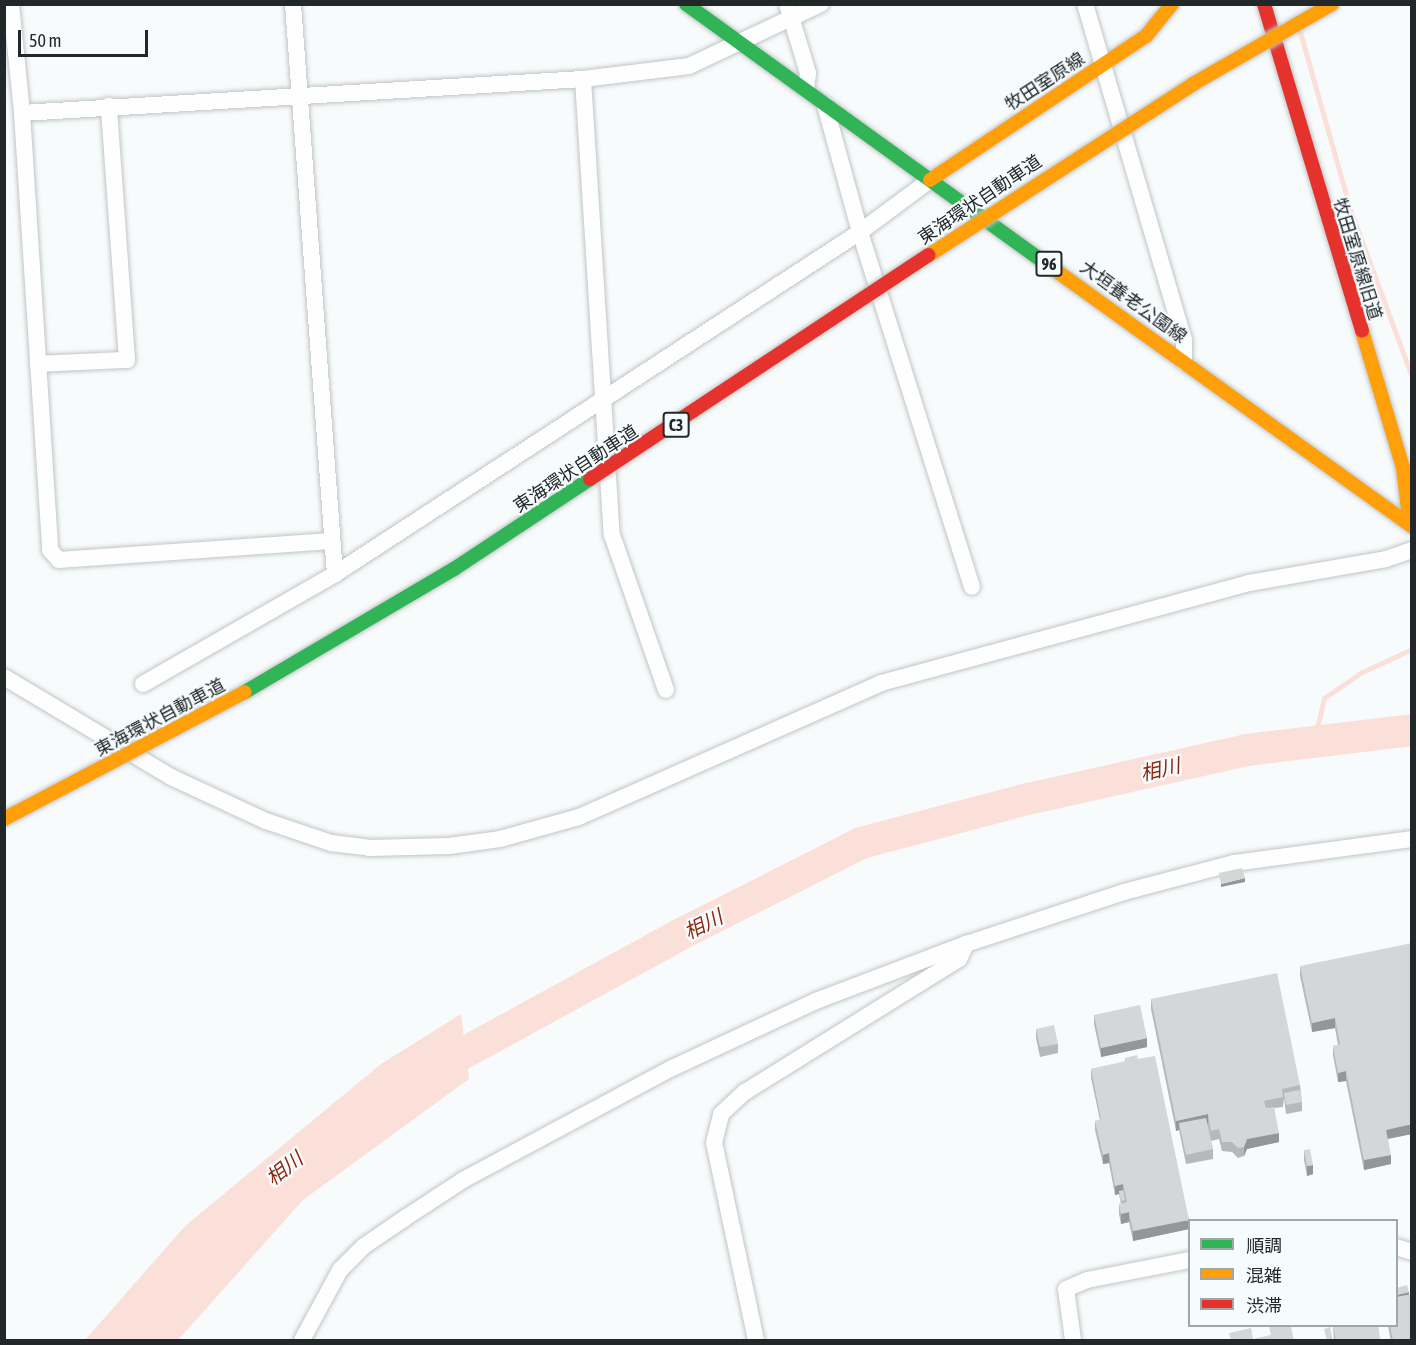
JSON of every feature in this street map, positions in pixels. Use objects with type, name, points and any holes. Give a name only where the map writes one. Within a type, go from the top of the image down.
[{"type":"main road","name":"大垣養老公園線","points":[[686,4],[1411,525]]},
{"type":"main road","name":"牧田室原線","points":[[930,180],[1146,36],[1172,4]]},
{"type":"main road","name":"牧田室原線旧道","points":[[1264,4],[1403,468],[1411,525]]},
{"type":"main road","name":"東海環状自動車道","points":[[4,819],[219,707],[454,569],[1071,161],[1193,84],[1332,4]]},
{"type":"street","points":[[293,4],[330,541],[335,574]]},
{"type":"street","points":[[22,113],[583,79],[689,66],[741,44],[789,11],[821,4]]},
{"type":"street","points":[[1085,4],[1184,340],[1184,362]]},
{"type":"street","points":[[789,11],[808,73],[806,89]]},
{"type":"street","points":[[9,14],[22,113],[51,550],[59,560],[330,541]]},
{"type":"street","points":[[583,79],[612,535],[666,690]]},
{"type":"street","points":[[825,105],[860,232],[972,587]]},
{"type":"street","points":[[38,364],[127,360],[109,106]]},
{"type":"street","points":[[143,684],[335,574],[860,232],[930,180]]},
{"type":"street","points":[[4,677],[171,777],[266,821],[331,843],[369,848],[449,846],[500,839],[579,817],[881,683],[1249,583],[1386,559],[1412,550]]},
{"type":"street","points":[[302,1341],[340,1270],[364,1246],[463,1180],[702,1054],[816,1001],[966,944],[1124,892],[1234,863],[1412,839]]},
{"type":"street","points":[[756,1341],[714,1143],[721,1114],[745,1092],[959,959],[966,944]]},
{"type":"street","points":[[1073,1341],[1066,1289],[1087,1280],[1188,1260]]},
{"type":"water","points":[[461,1014],[469,1079],[303,1200],[178,1340],[85,1340],[185,1226],[381,1064]]},
{"type":"building","points":[[1242,868],[1245,878],[1221,884],[1219,873]]},
{"type":"building","points":[[1412,943],[1412,1124],[1386,1130],[1391,1155],[1364,1160],[1346,1071],[1338,1073],[1333,1046],[1340,1044],[1335,1018],[1312,1023],[1300,966]]},
{"type":"building","points":[[1277,973],[1300,1085],[1282,1089],[1283,1097],[1264,1101],[1266,1108],[1274,1107],[1279,1133],[1247,1139],[1244,1147],[1238,1148],[1232,1142],[1222,1142],[1219,1129],[1211,1131],[1208,1114],[1176,1121],[1151,999]]},
{"type":"building","points":[[1140,1005],[1147,1038],[1101,1048],[1094,1015]]},
{"type":"building","points":[[1054,1025],[1058,1044],[1040,1047],[1036,1029]]},
{"type":"building","points":[[1137,1055],[1138,1059],[1155,1056],[1188,1220],[1133,1231],[1129,1212],[1121,1214],[1119,1204],[1127,1202],[1123,1184],[1115,1186],[1109,1153],[1103,1155],[1095,1121],[1101,1119],[1091,1069],[1126,1061],[1125,1058]]},
{"type":"building","points":[[1300,1090],[1302,1102],[1286,1105],[1284,1093]]},
{"type":"building","points":[[1206,1118],[1213,1149],[1186,1155],[1179,1123]]},
{"type":"building","points":[[1310,1149],[1313,1165],[1307,1166],[1304,1150]]},
{"type":"building","points":[[1123,1190],[1125,1200],[1121,1201],[1119,1191]]},
{"type":"building","points":[[1407,1285],[1409,1292],[1398,1295],[1398,1287]]},
{"type":"building","points":[[1412,1294],[1412,1341],[1393,1341],[1390,1327],[1398,1327],[1398,1297]]},
{"type":"building","points":[[1269,1327],[1291,1327],[1294,1341],[1231,1341],[1229,1333],[1251,1328],[1253,1339],[1271,1335]]},
{"type":"building","points":[[1330,1327],[1333,1341],[1327,1341],[1324,1329]]},
{"type":"building","points":[[1333,1327],[1378,1327],[1380,1341],[1336,1341]]},
{"type":"waterway","points":[[1300,32],[1351,212],[1412,377]]},
{"type":"waterway","points":[[1314,741],[1324,698],[1362,672],[1412,649]]},
{"type":"waterway","name":"相川","points":[[429,1072],[677,936],[861,843],[1028,799],[1247,750],[1412,730]]},
{"type":"traffic: fast","points":[[686,4],[1051,267]]},
{"type":"traffic: fast","points":[[245,692],[454,569],[590,479]]},
{"type":"traffic: slow","points":[[930,180],[1146,36],[1172,4]]},
{"type":"traffic: slow","points":[[929,255],[1193,84],[1332,4]]},
{"type":"traffic: slow","points":[[1051,267],[1412,526]]},
{"type":"traffic: slow","points":[[1362,331],[1403,468],[1410,525]]},
{"type":"traffic: slow","points":[[4,819],[245,692]]},
{"type":"traffic: jam","points":[[1264,4],[1362,331]]},
{"type":"traffic: jam","points":[[590,479],[929,255]]}]
